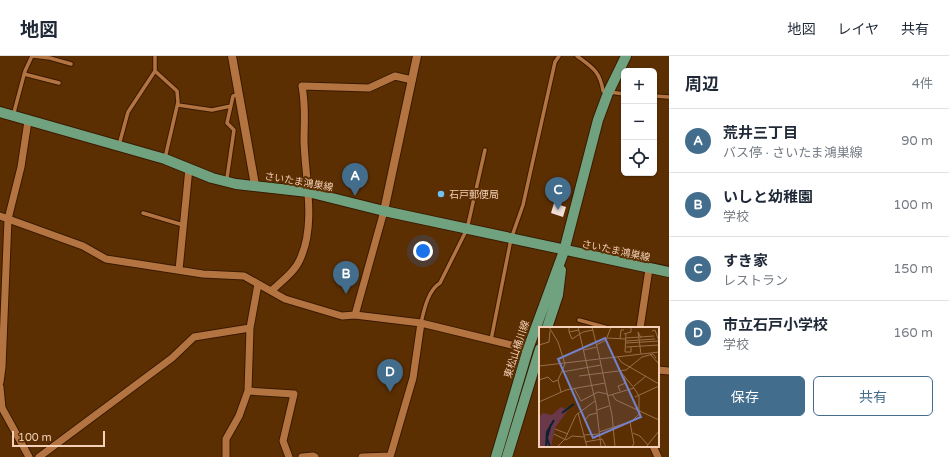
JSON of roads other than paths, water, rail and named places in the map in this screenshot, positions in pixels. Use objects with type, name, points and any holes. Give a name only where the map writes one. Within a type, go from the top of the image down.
[{"type":"main road","name":"東松山桶川線","points":[[496,457],[528,349],[564,251],[598,120],[608,93],[626,56]]},
{"type":"main road","name":"さいたま鴻巣線","points":[[0,112],[165,159],[212,178],[236,184],[308,192],[384,211],[564,251],[669,272]]},
{"type":"main road","name":"東松山桶川線","points":[[547,327],[558,295],[564,251]]},
{"type":"main road","points":[[507,457],[539,353]]},
{"type":"street","points":[[232,56],[255,185]]},
{"type":"street","points":[[355,315],[384,211],[417,56]]},
{"type":"street","points":[[272,291],[295,269],[302,257],[307,236],[308,192],[304,141],[306,108],[302,86],[370,88],[395,76],[412,80]]},
{"type":"street","points":[[0,382],[8,219],[21,167],[28,121]]},
{"type":"street","points":[[179,270],[189,168]]},
{"type":"street","points":[[0,216],[83,246],[106,259],[179,270],[244,276],[285,299],[342,316],[355,315],[421,324],[490,342],[528,349]]},
{"type":"street","points":[[640,327],[649,269]]},
{"type":"street","points":[[226,457],[226,438],[239,416],[248,391],[250,328],[258,284]]},
{"type":"street","points":[[362,457],[390,456],[413,378],[421,324]]},
{"type":"street","points":[[39,457],[172,358],[194,337],[250,328]]},
{"type":"street","points":[[659,370],[669,371]]},
{"type":"street","points":[[0,387],[2,408],[29,457]]},
{"type":"street","points":[[248,391],[294,394],[283,441],[288,457]]},
{"type":"street","points":[[302,457],[315,457]]},
{"type":"lane","points":[[13,116],[24,74],[32,56],[50,58],[71,64]]},
{"type":"lane","points":[[119,146],[128,112],[155,71],[155,56]]},
{"type":"lane","points":[[490,342],[511,238],[523,205],[554,62],[559,56]]},
{"type":"lane","points":[[577,56],[596,70],[601,80],[603,91],[608,93],[621,94]]},
{"type":"lane","points":[[155,71],[177,91],[178,105],[165,159]]},
{"type":"lane","points":[[24,74],[59,83]]},
{"type":"lane","points":[[227,178],[234,130],[227,123],[233,96],[239,93]]},
{"type":"lane","points":[[657,96],[669,97]]},
{"type":"lane","points":[[178,105],[212,110],[231,106]]},
{"type":"lane","points":[[421,324],[424,308],[433,290],[440,283],[467,229],[485,150]]},
{"type":"lane","points":[[143,213],[183,225]]},
{"type":"lane","points":[[579,320],[604,327]]},
{"type":"place","name":"石戸郵便局","points":[[441,194]]},
{"type":"place","name":"荒井三丁目","points":[[355,196]]},
{"type":"place","name":"すき家","points":[[558,210]]},
{"type":"place","name":"いしと幼稚園","points":[[346,294]]},
{"type":"place","name":"市立石戸小学校","points":[[390,392]]}]
